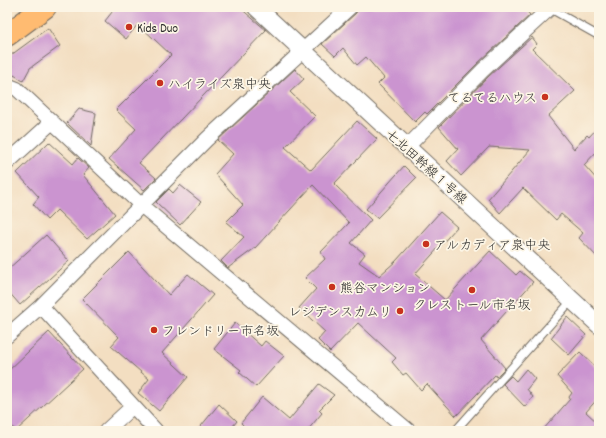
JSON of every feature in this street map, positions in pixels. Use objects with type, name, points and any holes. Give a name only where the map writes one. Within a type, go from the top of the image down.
[{"type":"main road","points":[[7,34],[45,7]]},
{"type":"street","name":"七北田幹線１号線","points":[[256,7],[599,324]]},
{"type":"street","points":[[7,336],[41,306],[142,206],[206,139],[350,7]]},
{"type":"street","points":[[407,147],[483,70],[548,8]]},
{"type":"street","points":[[7,85],[17,89],[142,206],[409,431]]},
{"type":"street","points":[[7,164],[52,122]]},
{"type":"street","points":[[41,306],[156,431]]},
{"type":"street","points":[[106,431],[133,406]]},
{"type":"lane","points":[[548,8],[599,36]]},
{"type":"lane","points":[[455,431],[573,300]]},
{"type":"building","points":[[116,7],[239,7],[266,30],[139,163],[156,178],[144,190],[109,159],[136,129],[116,110],[171,55],[138,24],[126,39],[105,21]]},
{"type":"building","points":[[359,7],[523,7],[530,15],[477,64],[427,114],[425,112],[415,122],[378,84],[384,78],[366,57],[357,65],[343,48],[335,56],[322,44],[356,13]]},
{"type":"building","points":[[48,28],[60,46],[30,68],[23,81],[14,75],[7,77],[7,58]]},
{"type":"building","points":[[532,37],[537,44],[532,49],[575,91],[548,116],[574,149],[587,135],[589,137],[599,126],[599,149],[584,165],[599,182],[599,259],[579,238],[583,233],[561,214],[556,220],[523,188],[500,213],[488,199],[530,150],[489,147],[461,176],[447,161],[458,149],[439,127],[489,76]]},
{"type":"building","points":[[295,69],[304,79],[290,92],[315,116],[285,147],[311,170],[357,121],[377,139],[334,184],[371,220],[351,243],[365,254],[359,262],[379,276],[396,261],[440,212],[457,227],[415,274],[445,300],[490,251],[516,275],[520,271],[533,282],[481,340],[505,368],[496,377],[495,375],[456,416],[427,384],[421,390],[406,373],[403,375],[392,362],[396,358],[358,323],[330,352],[318,340],[325,332],[299,308],[316,289],[305,278],[325,259],[321,252],[349,223],[313,185],[255,248],[228,268],[221,261],[244,237],[226,222],[243,205],[215,174],[233,154],[218,140]]},
{"type":"building","points":[[79,109],[96,113],[91,146],[67,123]]},
{"type":"building","points":[[49,142],[73,164],[78,158],[89,168],[83,175],[115,214],[87,239],[57,210],[47,220],[33,204],[39,197],[17,173]]},
{"type":"building","points":[[404,166],[416,178],[377,218],[366,209]]},
{"type":"building","points":[[180,185],[201,202],[180,225],[156,202],[169,189],[173,193]]},
{"type":"building","points":[[46,235],[69,261],[20,305],[7,290],[7,270]]},
{"type":"building","points":[[129,252],[169,295],[188,274],[213,295],[162,353],[188,377],[159,411],[138,393],[149,379],[111,346],[119,337],[82,299]]},
{"type":"building","points":[[567,317],[586,335],[569,355],[551,338]]},
{"type":"building","points":[[235,323],[261,346],[265,341],[284,356],[256,387],[239,372],[241,370],[214,349]]},
{"type":"building","points":[[49,332],[83,369],[16,431],[7,421],[7,372]]},
{"type":"building","points":[[580,352],[599,370],[599,397],[586,412],[599,424],[599,431],[542,431],[570,399],[569,397],[572,393],[557,376]]},
{"type":"building","points":[[526,369],[535,379],[527,389],[533,397],[525,407],[503,384],[511,376],[516,381]]},
{"type":"building","points":[[319,384],[334,395],[319,410],[322,413],[307,431],[249,431],[241,423],[262,397],[289,420]]},
{"type":"building","points":[[219,404],[237,421],[229,431],[197,431]]},
{"type":"place","name":"Kids Duo","points":[[129,27]]},
{"type":"place","name":"ハイライズ泉中央","points":[[160,83]]},
{"type":"place","name":"てるてるハウス","points":[[545,97]]},
{"type":"place","name":"アルカディア泉中央","points":[[426,244]]},
{"type":"place","name":"熊谷マンション","points":[[332,287]]},
{"type":"place","name":"クレストール市名坂","points":[[472,290]]},
{"type":"place","name":"レジデンスカムリ","points":[[400,311]]},
{"type":"place","name":"フレンドリー市名坂","points":[[154,330]]}]
